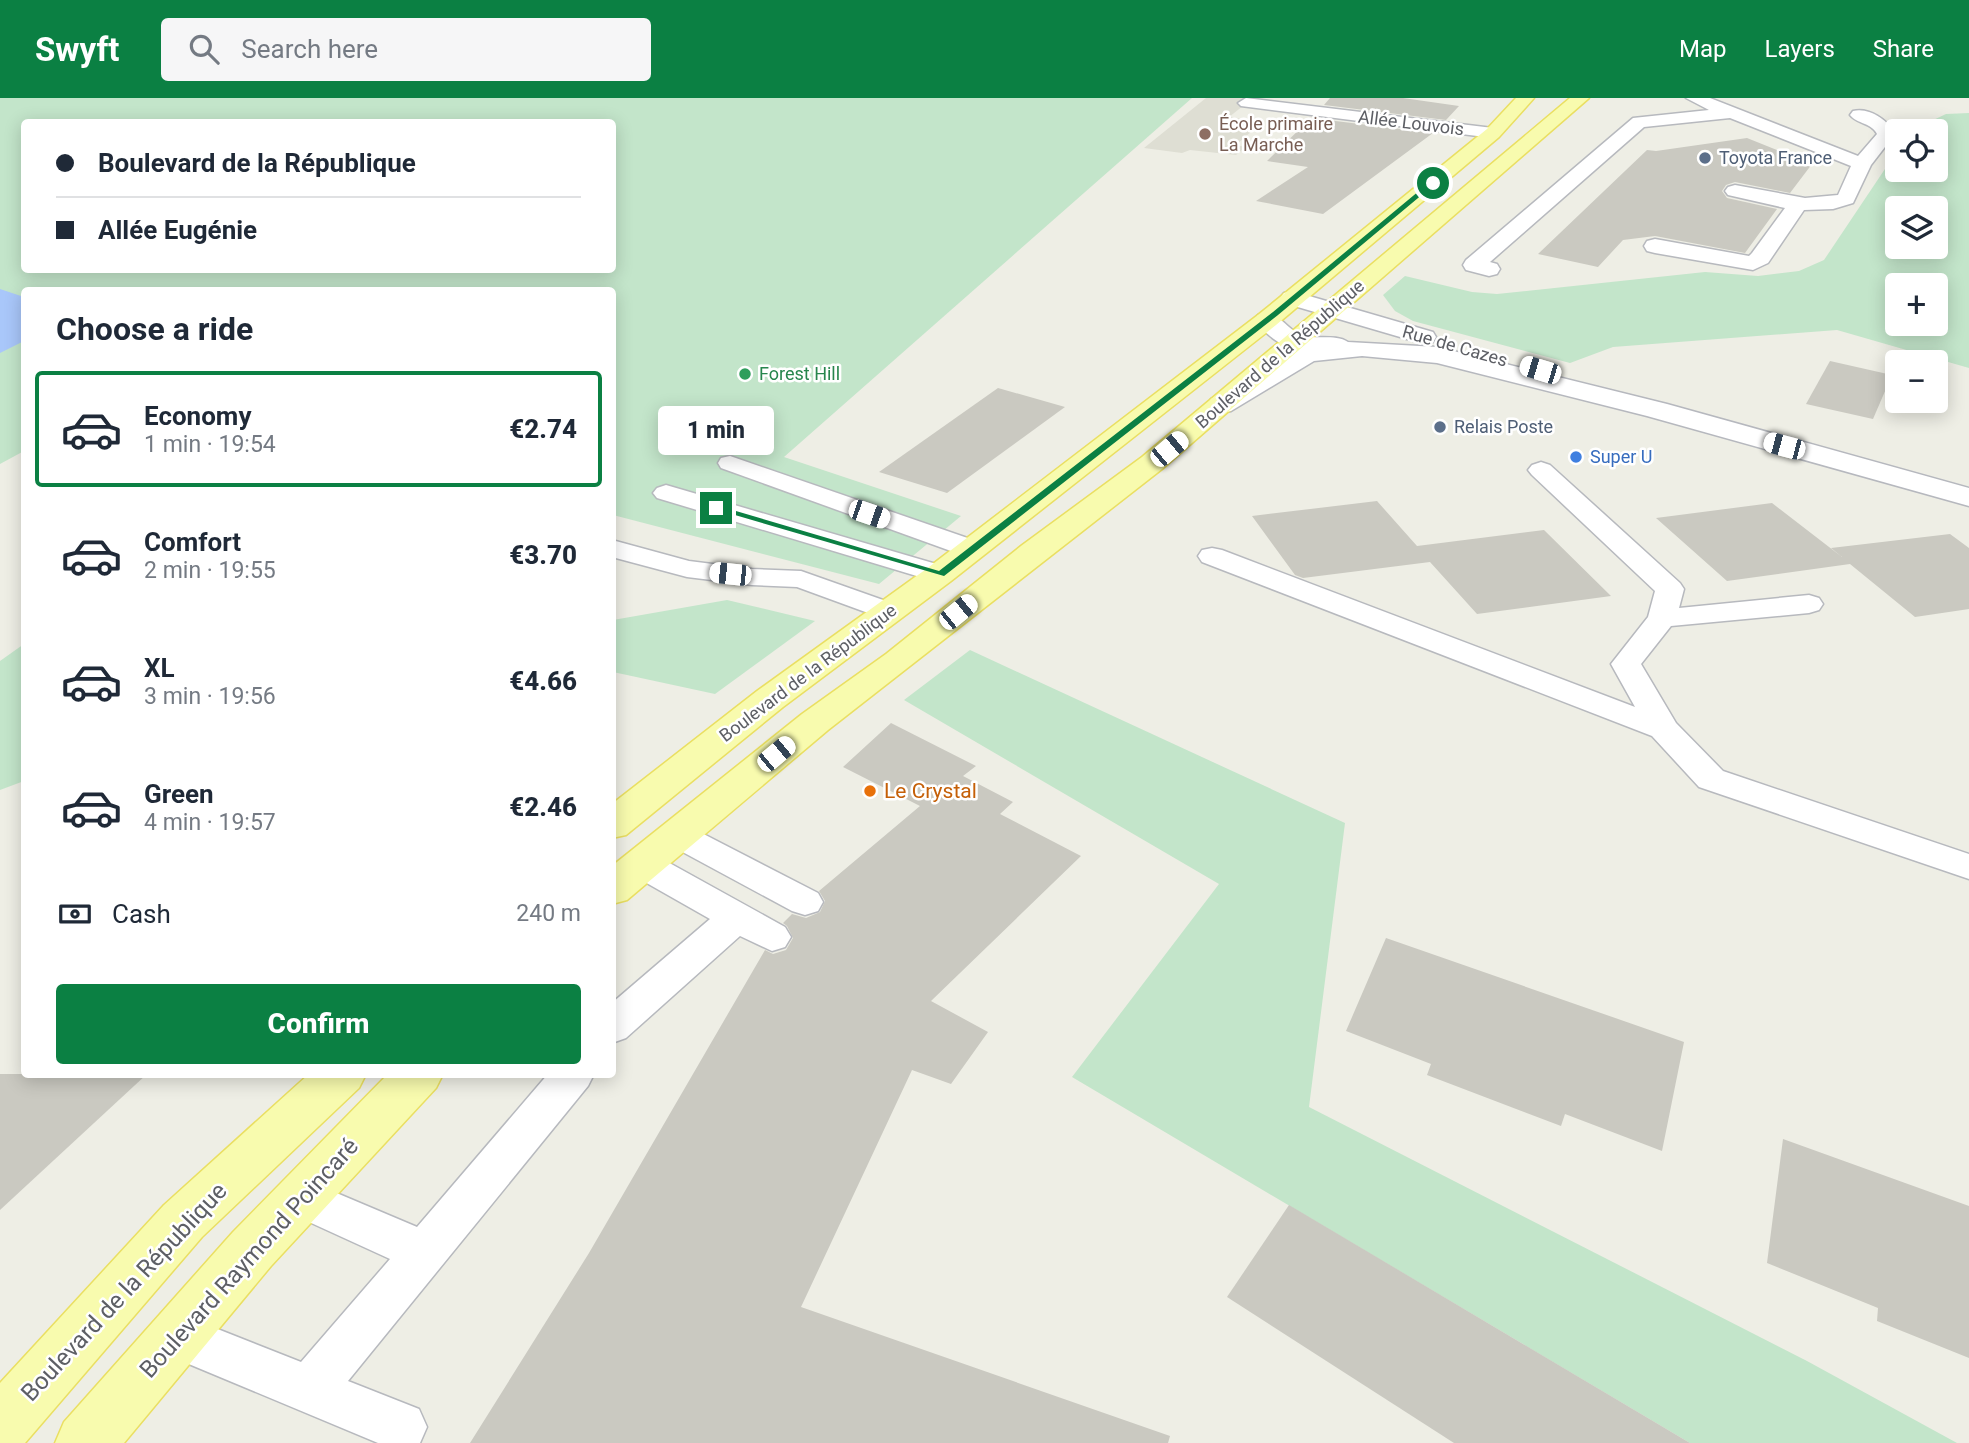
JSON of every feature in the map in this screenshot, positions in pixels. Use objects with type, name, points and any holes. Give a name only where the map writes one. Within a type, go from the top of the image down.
[{"type":"main road","name":"Boulevard de la République","points":[[616,822],[770,699],[940,574],[1267,320],[1493,133],[1525,98]]},
{"type":"main road","name":"Boulevard de la République","points":[[616,886],[815,722],[898,661],[1025,558],[1152,463],[1580,98]]},
{"type":"main road","name":"Boulevard de la République","points":[[0,1427],[184,1221],[338,1078]]},
{"type":"main road","name":"Boulevard Raymond Poincaré","points":[[85,1443],[300,1197],[415,1078]]},
{"type":"street","points":[[1695,98],[1724,105],[1862,164]]},
{"type":"street","points":[[1489,269],[1474,265],[1639,122],[1724,105]]},
{"type":"street","points":[[1734,191],[1799,203],[1834,204],[1846,199],[1862,164],[1886,134],[1882,126],[1859,116]]},
{"type":"street","points":[[1655,246],[1753,263],[1760,258],[1799,203]]},
{"type":"street","name":"Rue de Cazes","points":[[1292,299],[1333,308],[1491,355],[1657,410]]},
{"type":"street","points":[[1267,320],[1294,342],[1363,348]]},
{"type":"street","name":"Rue de Cazes","points":[[1221,405],[1306,355],[1363,348],[1437,355],[1657,410],[1969,497]]},
{"type":"lane","name":"Allée Louvois","points":[[1246,103],[1493,133]]},
{"type":"lane","points":[[730,463],[972,549]]},
{"type":"lane","points":[[1541,470],[1670,589],[1662,618],[1626,664],[1663,729],[1711,779],[1969,867]]},
{"type":"lane","points":[[666,493],[940,574]]},
{"type":"lane","points":[[616,549],[687,569],[752,577],[801,579],[890,612]]},
{"type":"lane","points":[[1212,556],[1663,729]]},
{"type":"lane","points":[[1662,618],[1809,604]]},
{"type":"lane","points":[[678,835],[805,902]]},
{"type":"lane","points":[[642,864],[772,937]]},
{"type":"lane","points":[[616,1023],[737,917]]},
{"type":"lane","points":[[310,1389],[570,1078]]},
{"type":"lane","points":[[300,1197],[424,1252]]},
{"type":"lane","points":[[177,1336],[401,1427]]},
{"type":"shaded area","name":"École primaire La Marche","points":[[1206,98],[1253,98],[1229,117],[1262,122],[1236,145],[1245,147],[1236,155],[1190,150],[1182,153],[1144,148]]},
{"type":"green space","name":"Forest Hill","points":[[0,98],[1192,98],[784,457],[961,516],[879,584],[616,516],[616,287],[21,287],[21,453],[0,464]]},
{"type":"green space","points":[[1969,113],[1969,368],[1948,362],[1948,350],[1906,350],[1837,330],[1613,347],[1570,363],[1413,321],[1395,311],[1383,295],[1405,276],[1472,292],[1497,294],[1705,272],[1758,276],[1799,271],[1824,260],[1885,169],[1885,182],[1948,182],[1948,119],[1935,119],[1946,114]]},
{"type":"green space","points":[[727,600],[815,621],[715,694],[616,673],[616,619]]},
{"type":"green space","points":[[21,646],[21,782],[0,790],[0,661]]},
{"type":"green space","points":[[970,650],[1345,823],[1309,1107],[1807,1361],[1957,1443],[1690,1443],[1072,1077],[1219,884],[904,700]]},
{"type":"water","points":[[0,289],[21,296],[21,342],[0,353]]},
{"type":"building","points":[[1330,98],[1403,98],[1459,106],[1446,120],[1324,105]]},
{"type":"building","points":[[1311,118],[1433,133],[1323,214],[1256,201],[1308,167],[1267,161]]},
{"type":"building","points":[[1747,138],[1812,164],[1790,193],[1735,182],[1726,185],[1722,191],[1727,198],[1777,209],[1745,253],[1655,236],[1623,240],[1598,267],[1538,254],[1647,150]]},
{"type":"building","points":[[1830,361],[1885,373],[1885,391],[1873,419],[1806,404]]},
{"type":"building","points":[[998,388],[1065,407],[947,493],[879,472]]},
{"type":"building","points":[[1377,501],[1417,546],[1544,530],[1611,596],[1477,614],[1430,562],[1303,578],[1295,575],[1252,516]]},
{"type":"building","points":[[1772,503],[1842,557],[1831,548],[1950,534],[1969,548],[1969,609],[1915,617],[1850,564],[1727,581],[1656,518]]},
{"type":"building","points":[[891,723],[976,766],[963,776],[1013,802],[1000,814],[1081,856],[931,1001],[988,1032],[951,1084],[912,1070],[801,1307],[1170,1436],[1168,1443],[470,1443],[589,1253],[765,950],[773,954],[786,950],[793,938],[783,923],[792,914],[806,918],[820,912],[825,901],[819,891],[920,806],[843,767]]},
{"type":"building","points":[[1386,938],[1684,1042],[1662,1151],[1565,1114],[1561,1126],[1427,1075],[1431,1064],[1346,1031]]},
{"type":"building","points":[[0,1074],[21,1074],[21,1078],[143,1078],[0,1210]]},
{"type":"building","points":[[1783,1139],[1969,1206],[1969,1358],[1877,1321],[1878,1308],[1767,1263]]},
{"type":"building","points":[[1289,1205],[1690,1443],[1454,1443],[1227,1297]]},
{"type":"place","name":"École primaire La Marche","points":[[1205,134]]},
{"type":"place","name":"Toyota France","points":[[1705,158]]},
{"type":"place","name":"Forest Hill","points":[[745,374]]},
{"type":"place","name":"Relais Poste","points":[[1440,427]]},
{"type":"place","name":"Super U","points":[[1576,457]]},
{"type":"place","name":"Le Crystal","points":[[870,791]]},
{"type":"route","points":[[716,508],[940,574],[1275,314],[1433,183]]}]
